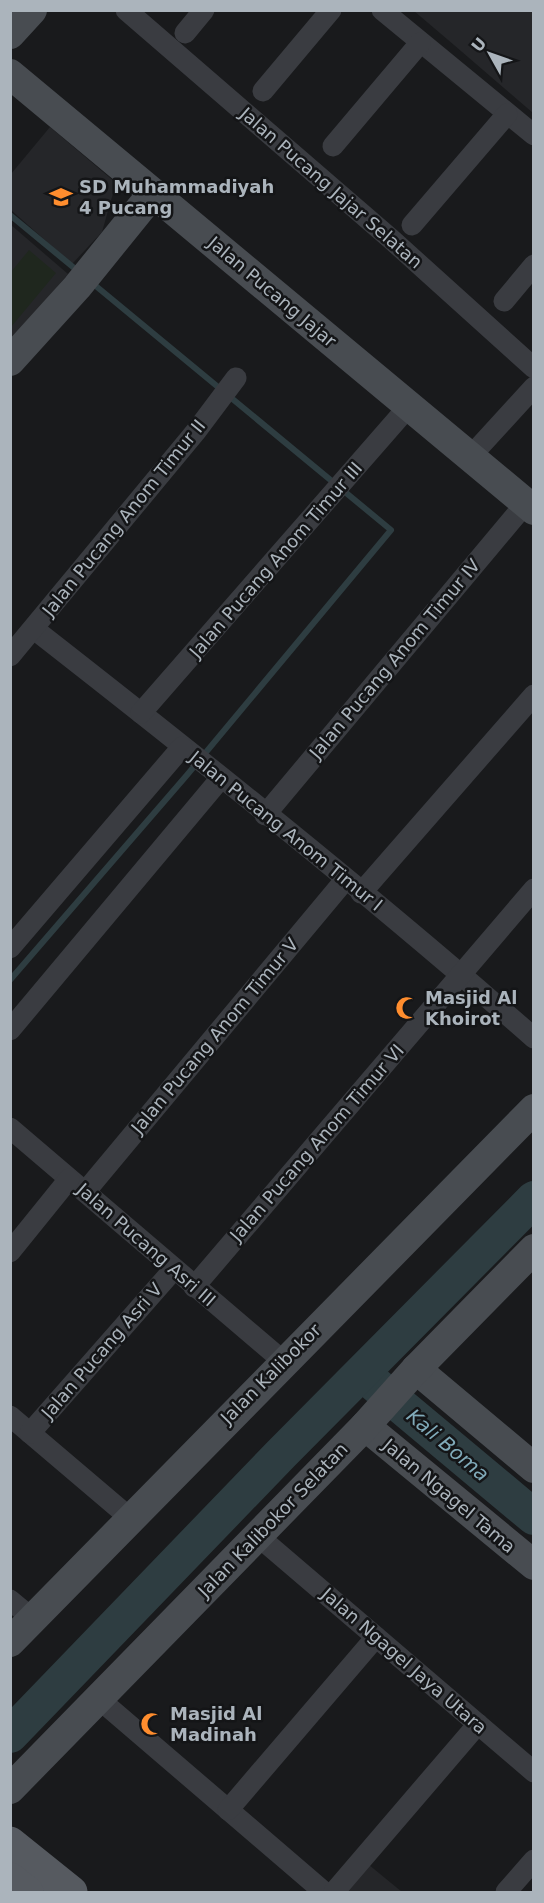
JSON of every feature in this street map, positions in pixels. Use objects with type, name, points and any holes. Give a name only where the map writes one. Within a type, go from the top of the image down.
[{"type":"main road","points":[[10,1843],[71,1893]]},
{"type":"main road","points":[[10,1879],[27,1893]]},
{"type":"street","points":[[10,34],[32,10]]},
{"type":"street","name":"Jalan Pucang Jajar Selatan","points":[[126,10],[382,231],[534,368]]},
{"type":"street","points":[[185,33],[204,10]]},
{"type":"street","points":[[262,91],[331,10]]},
{"type":"street","points":[[382,10],[420,44],[534,135]]},
{"type":"street","points":[[333,146],[420,44]]},
{"type":"street","name":"Jalan Pucang Jajar","points":[[10,74],[530,506]]},
{"type":"street","points":[[412,225],[507,114]]},
{"type":"street","points":[[10,361],[77,287],[153,193]]},
{"type":"street","points":[[504,301],[534,265]]},
{"type":"street","name":"Jalan Pucang Anom Timur II","points":[[10,656],[236,378]]},
{"type":"street","points":[[470,457],[534,387]]},
{"type":"street","name":"Jalan Pucang Anom Timur III","points":[[141,713],[409,406]]},
{"type":"street","name":"Jalan Pucang Anom Timur IV","points":[[265,815],[530,506]]},
{"type":"street","name":"Jalan Pucang Anom Timur I","points":[[34,629],[141,713],[461,975],[534,1038]]},
{"type":"street","name":"Jalan Pucang Anom Timur V","points":[[10,1252],[77,1185],[534,694]]},
{"type":"street","points":[[10,948],[199,761]]},
{"type":"street","points":[[10,1030],[199,761]]},
{"type":"street","name":"Jalan Pucang Anom Timur VI","points":[[194,1287],[534,890]]},
{"type":"street","name":"Jalan Kalibokor","points":[[10,1642],[283,1361],[534,1109]]},
{"type":"street","name":"Jalan Pucang Asri III","points":[[10,1128],[283,1361]]},
{"type":"street","name":"Jalan Kalibokor Selatan","points":[[10,1789],[99,1699],[266,1544],[412,1373],[534,1249]]},
{"type":"street","name":"Jalan Pucang Asri V","points":[[30,1433],[174,1269]]},
{"type":"street","points":[[412,1373],[534,1468]]},
{"type":"street","points":[[10,1416],[130,1518]]},
{"type":"street","name":"Jalan Ngagel Tama","points":[[369,1421],[534,1565]]},
{"type":"street","name":"Jalan Ngagel Jaya Utara","points":[[266,1544],[534,1772]]},
{"type":"street","points":[[10,1600],[33,1619]]},
{"type":"street","points":[[228,1810],[376,1637]]},
{"type":"street","points":[[99,1699],[324,1893]]},
{"type":"street","points":[[334,1893],[478,1725]]},
{"type":"street","points":[[506,1893],[534,1860]]},
{"type":"shaded area","points":[[414,11],[533,11],[533,113],[454,45]]},
{"type":"shaded area","name":"SD Muhammadiyah 4 Pucang","points":[[50,127],[116,183],[102,232],[72,264],[11,210],[11,174]]},
{"type":"shaded area","name":"SD Muhammadiyah 4 Pucang","points":[[11,225],[68,274],[11,342]]},
{"type":"shaded area","points":[[29,250],[56,273],[11,327],[11,272]]},
{"type":"shaded area","points":[[363,1860],[402,1892],[336,1892]]},
{"type":"waterway","points":[[10,215],[79,272]]},
{"type":"waterway","points":[[10,980],[187,775],[391,530],[91,282]]},
{"type":"waterway","points":[[10,1735],[281,1454],[534,1199]]},
{"type":"waterway","name":"Kali Boma","points":[[364,1375],[534,1517]]},
{"type":"place","name":"SD Muhammadiyah 4 Pucang","points":[[61,197]]},
{"type":"place","name":"Masjid Al Khoirot","points":[[407,1008]]},
{"type":"place","name":"Masjid Al Madinah","points":[[152,1724]]}]
